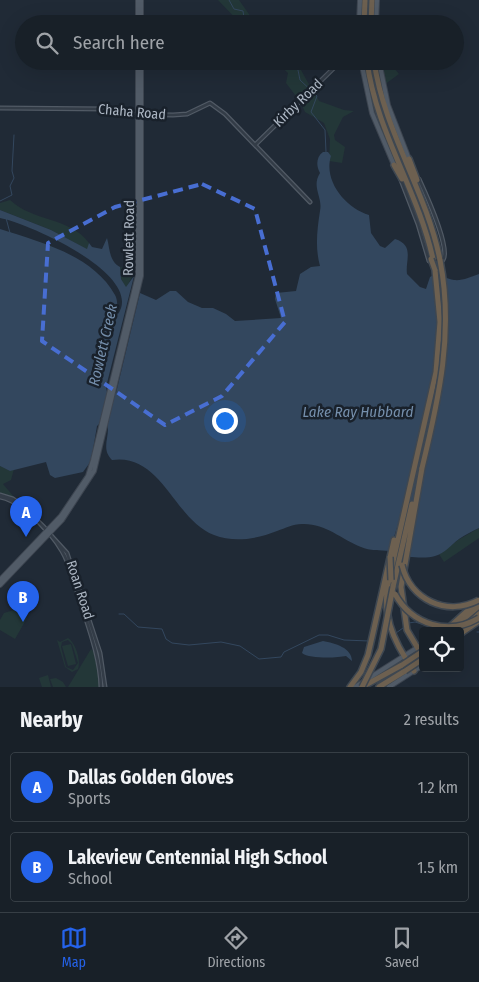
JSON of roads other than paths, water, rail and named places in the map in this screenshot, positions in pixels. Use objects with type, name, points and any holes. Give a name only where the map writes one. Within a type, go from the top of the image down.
[{"type":"highway","points":[[364,15],[365,0]]},
{"type":"highway","points":[[371,15],[372,0]]},
{"type":"highway","points":[[369,70],[379,117],[418,208],[435,270],[440,322],[437,368],[386,588],[386,611],[390,629],[400,650],[402,660],[409,672]]},
{"type":"highway","points":[[376,70],[386,114],[425,206],[440,258]]},
{"type":"highway","points":[[363,687],[381,649],[401,548],[439,398],[445,357],[446,306],[436,228],[409,159]]},
{"type":"highway","points":[[394,165],[413,202],[432,259]]},
{"type":"highway","points":[[419,645],[406,626],[401,592],[402,574],[422,468]]},
{"type":"highway","points":[[350,687],[361,672],[368,655],[390,556],[406,506]]},
{"type":"highway","points":[[401,548],[401,562],[405,576],[412,588],[423,598],[435,604],[450,607],[464,606],[479,599]]},
{"type":"highway","points":[[390,556],[389,574],[394,592],[415,617],[436,626],[451,627],[467,624],[479,619]]},
{"type":"highway","points":[[449,627],[479,599]]},
{"type":"highway","points":[[454,627],[479,606]]},
{"type":"highway","points":[[464,631],[479,619]]},
{"type":"highway","points":[[363,687],[419,649]]},
{"type":"highway","points":[[380,687],[409,672],[419,662]]},
{"type":"main road","points":[[139,0],[139,15]]},
{"type":"main road","points":[[359,15],[360,0]]},
{"type":"main road","points":[[376,0],[376,15]]},
{"type":"main road","name":"Rowlett Road","points":[[0,580],[39,544],[71,509],[91,474],[138,274],[138,70]]},
{"type":"main road","name":"Rowlett Road","points":[[139,115],[141,95],[140,70]]},
{"type":"main road","points":[[363,70],[371,108],[394,165]]},
{"type":"main road","points":[[381,70],[388,105],[409,159]]},
{"type":"main road","points":[[137,84],[139,94],[141,95]]},
{"type":"main road","name":"Rowlett Road","points":[[0,585],[11,570]]},
{"type":"main road","points":[[445,627],[479,599]]},
{"type":"main road","points":[[355,687],[402,660]]},
{"type":"main road","points":[[389,687],[419,667]]},
{"type":"street","name":"Kirby Road","points":[[255,145],[332,70]]},
{"type":"street","name":"Chaha Road","points":[[0,108],[108,109],[122,114],[139,115],[186,114],[210,103],[217,106],[310,202]]},
{"type":"street","points":[[394,165],[418,224],[429,261],[443,260],[445,255],[439,230],[409,159]]},
{"type":"street","name":"Roan Road","points":[[0,496],[22,504],[64,547],[100,653],[103,687]]},
{"type":"water","name":"Lake Ray Hubbard","points":[[323,152],[328,152],[331,156],[329,165],[333,184],[345,200],[369,215],[371,233],[380,246],[385,248],[395,239],[405,245],[408,254],[407,274],[420,287],[426,289],[430,277],[433,275],[457,280],[479,274],[479,528],[459,539],[442,553],[426,557],[410,557],[390,551],[371,550],[354,544],[326,529],[310,524],[289,526],[254,538],[229,539],[214,535],[200,527],[188,516],[156,477],[143,467],[129,461],[112,460],[106,446],[107,423],[100,423],[97,426],[91,461],[83,472],[55,478],[50,475],[46,462],[10,471],[0,466],[0,229],[64,252],[93,270],[105,281],[115,295],[118,314],[122,299],[115,283],[100,268],[80,253],[57,240],[0,218],[0,210],[51,230],[87,249],[89,243],[92,247],[102,249],[107,238],[112,258],[120,267],[121,279],[126,287],[134,276],[106,387],[107,392],[116,393],[140,293],[156,300],[170,291],[176,291],[188,302],[202,308],[213,308],[235,321],[281,318],[275,299],[276,293],[296,291],[300,274],[311,267],[320,266],[317,252],[320,201],[317,183],[320,173],[317,165],[318,159]]},
{"type":"water","points":[[323,641],[346,649],[352,661],[346,656],[330,658],[302,653],[304,647]]},
{"type":"waterway","points":[[229,0],[234,9],[243,11],[244,15]]},
{"type":"waterway","points":[[298,70],[300,80],[317,96],[311,112],[325,130],[326,152]]},
{"type":"waterway","points":[[0,201],[12,195],[10,186],[14,178],[12,171],[14,135]]},
{"type":"waterway","points":[[6,218],[10,233]]},
{"type":"waterway","points":[[119,614],[124,614],[138,627],[162,629],[166,639],[172,643],[189,645],[221,642],[240,646],[259,659],[281,657],[284,652],[319,635],[328,635],[344,640],[369,641]]},
{"type":"waterway","points":[[409,623],[415,622],[431,627]]},
{"type":"waterway","points":[[396,633],[403,628]]},
{"type":"place","name":"Dallas Golden Gloves","points":[[26,537]]},
{"type":"place","name":"Lakeview Centennial High School","points":[[23,622]]},
{"type":"water label","name":"Rowlett Creek","points":[[103,345]]}]
